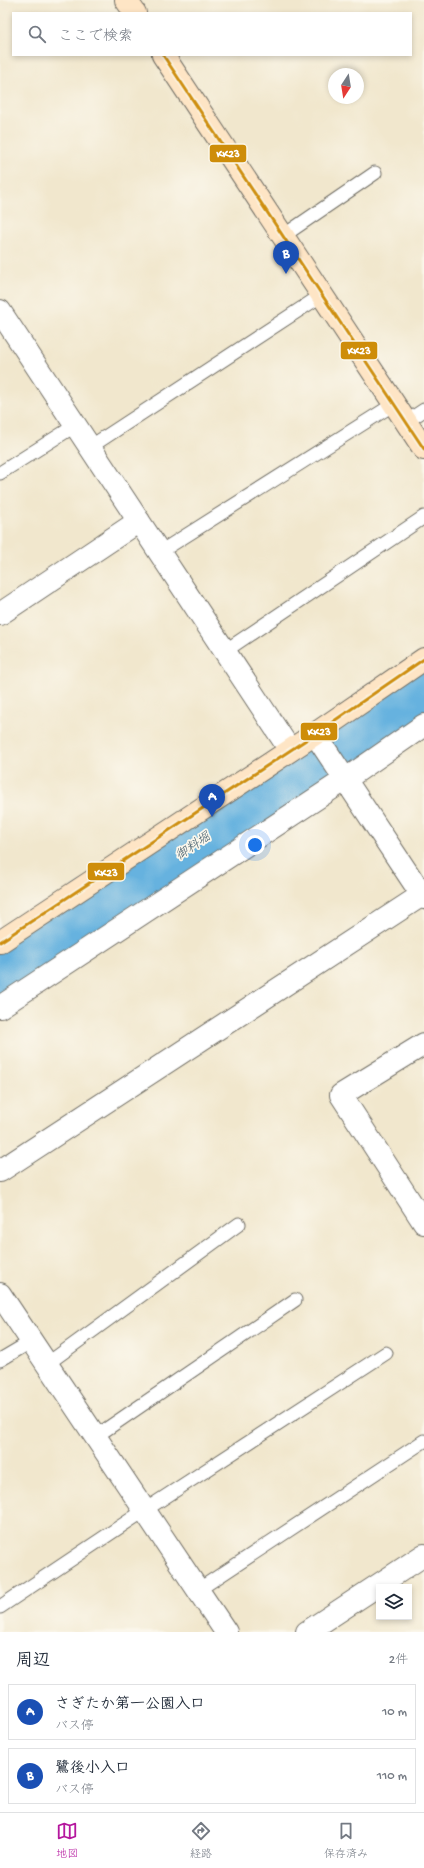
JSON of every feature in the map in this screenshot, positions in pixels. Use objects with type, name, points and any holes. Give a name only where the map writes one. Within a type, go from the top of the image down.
[{"type":"street","points":[[126,0],[134,12]]},
{"type":"street","points":[[163,56],[424,449]]},
{"type":"street","points":[[0,311],[290,750]]},
{"type":"street","points":[[0,614],[139,521]]},
{"type":"street","points":[[0,942],[290,750],[318,738],[424,659]]},
{"type":"street","points":[[0,1007],[342,774],[424,725]]},
{"type":"street","points":[[0,1171],[423,897],[318,738]]},
{"type":"street","points":[[424,1044],[341,1095],[424,1223]]},
{"type":"street","points":[[0,1294],[226,1632]]},
{"type":"street","points":[[307,1632],[424,1555]]},
{"type":"lane","points":[[282,236],[375,173]]},
{"type":"lane","points":[[90,447],[322,296]]},
{"type":"lane","points":[[160,552],[394,404]]},
{"type":"lane","points":[[406,422],[424,410]]},
{"type":"lane","points":[[0,473],[76,425]]},
{"type":"lane","points":[[225,651],[424,517]]},
{"type":"lane","points":[[47,1364],[239,1224]]},
{"type":"lane","points":[[95,1437],[295,1300]]},
{"type":"lane","points":[[0,1360],[32,1341]]},
{"type":"lane","points":[[0,1607],[145,1510],[386,1353]]},
{"type":"lane","points":[[198,1590],[424,1440]]},
{"type":"waterway","name":"御料堀","points":[[0,973],[424,691]]},
{"type":"transit line","name":"KK23","points":[[164,56],[424,449]]},
{"type":"transit line","name":"KK23","points":[[0,942],[315,734],[424,659]]},
{"type":"place","name":"鷺後小入口","points":[[286,274]]},
{"type":"place","name":"さぎたか第一公園入口","points":[[212,817]]}]
